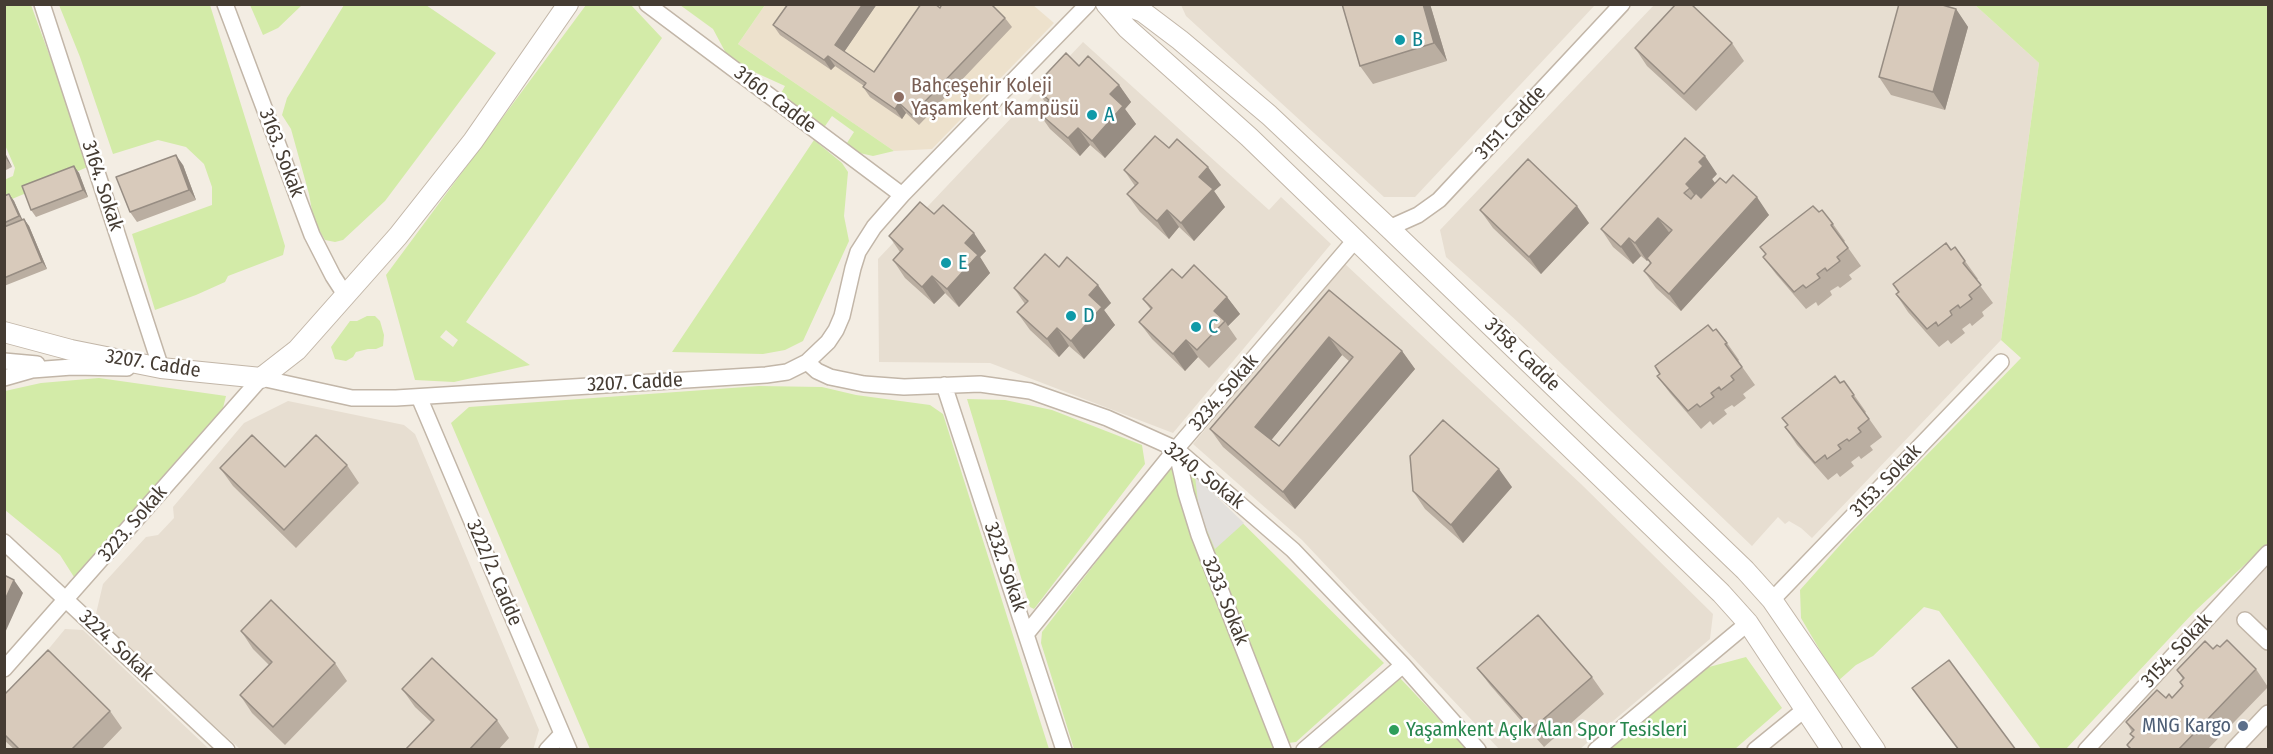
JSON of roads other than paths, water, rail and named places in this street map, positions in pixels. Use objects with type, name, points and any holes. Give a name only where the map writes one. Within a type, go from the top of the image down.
[{"type":"street","name":"3164. Sokak","points":[[42,4],[161,368]]},
{"type":"street","name":"3163. Sokak","points":[[225,4],[312,235],[346,296]]},
{"type":"street","points":[[261,378],[297,350],[346,296],[449,172],[568,4]]},
{"type":"street","name":"3160. Cadde","points":[[647,4],[902,195]]},
{"type":"street","name":"3207. Cadde","points":[[4,332],[71,350],[161,368],[261,378],[352,398],[419,397],[787,372],[807,362],[828,342],[836,330],[842,316],[858,252],[874,227],[902,195],[1088,4]]},
{"type":"street","name":"3158. Cadde","points":[[1106,4],[1126,28],[1221,111],[1356,239],[1721,593],[1748,623],[1832,750]]},
{"type":"street","name":"3158. Cadde","points":[[1123,4],[1143,12],[1234,85],[1389,228],[1745,570],[1772,600],[1875,750]]},
{"type":"street","name":"3151. Cadde","points":[[1389,228],[1418,215],[1438,200],[1622,4]]},
{"type":"street","points":[[1356,239],[1389,228]]},
{"type":"street","name":"3234. Sokak","points":[[1027,633],[1176,449],[1356,239]]},
{"type":"street","points":[[4,360],[72,367]]},
{"type":"street","name":"3240. Sokak","points":[[807,362],[817,371],[830,377],[854,382],[904,387],[989,384],[1030,391],[1107,418],[1176,449],[1293,550],[1403,665],[1478,750]]},
{"type":"street","name":"3153. Sokak","points":[[1772,600],[2001,362]]},
{"type":"street","points":[[4,378],[32,370],[72,367],[161,368]]},
{"type":"street","name":"3223. Sokak","points":[[4,669],[261,378]]},
{"type":"street","name":"3232. Sokak","points":[[944,385],[1064,750]]},
{"type":"street","name":"3222/2. Cadde","points":[[419,397],[569,750]]},
{"type":"street","name":"3233. Sokak","points":[[1176,449],[1185,493],[1199,536],[1283,750]]},
{"type":"street","name":"3224. Sokak","points":[[4,542],[227,750]]},
{"type":"street","name":"3154. Sokak","points":[[2086,750],[2268,553]]},
{"type":"street","points":[[1596,750],[1748,623],[1772,600]]},
{"type":"street","points":[[2246,620],[2268,642]]},
{"type":"street","points":[[1304,750],[1403,665]]},
{"type":"street","points":[[1755,750],[1804,710]]},
{"type":"street","points":[[2233,750],[2268,713]]},
{"type":"street","points":[[547,750],[562,734]]},
{"type":"place","name":"B","points":[[1400,40]]},
{"type":"place","name":"Bahçeşehir Koleji Yaşamkent Kampüsü","points":[[899,97]]},
{"type":"place","name":"A","points":[[1092,115]]},
{"type":"place","name":"E","points":[[946,263]]},
{"type":"place","name":"D","points":[[1071,316]]},
{"type":"place","name":"C","points":[[1196,327]]},
{"type":"place","name":"MNG Kargo","points":[[2243,726]]},
{"type":"place","name":"Yaşamkent Açık Alan Spor Tesisleri","points":[[1394,730]]}]
